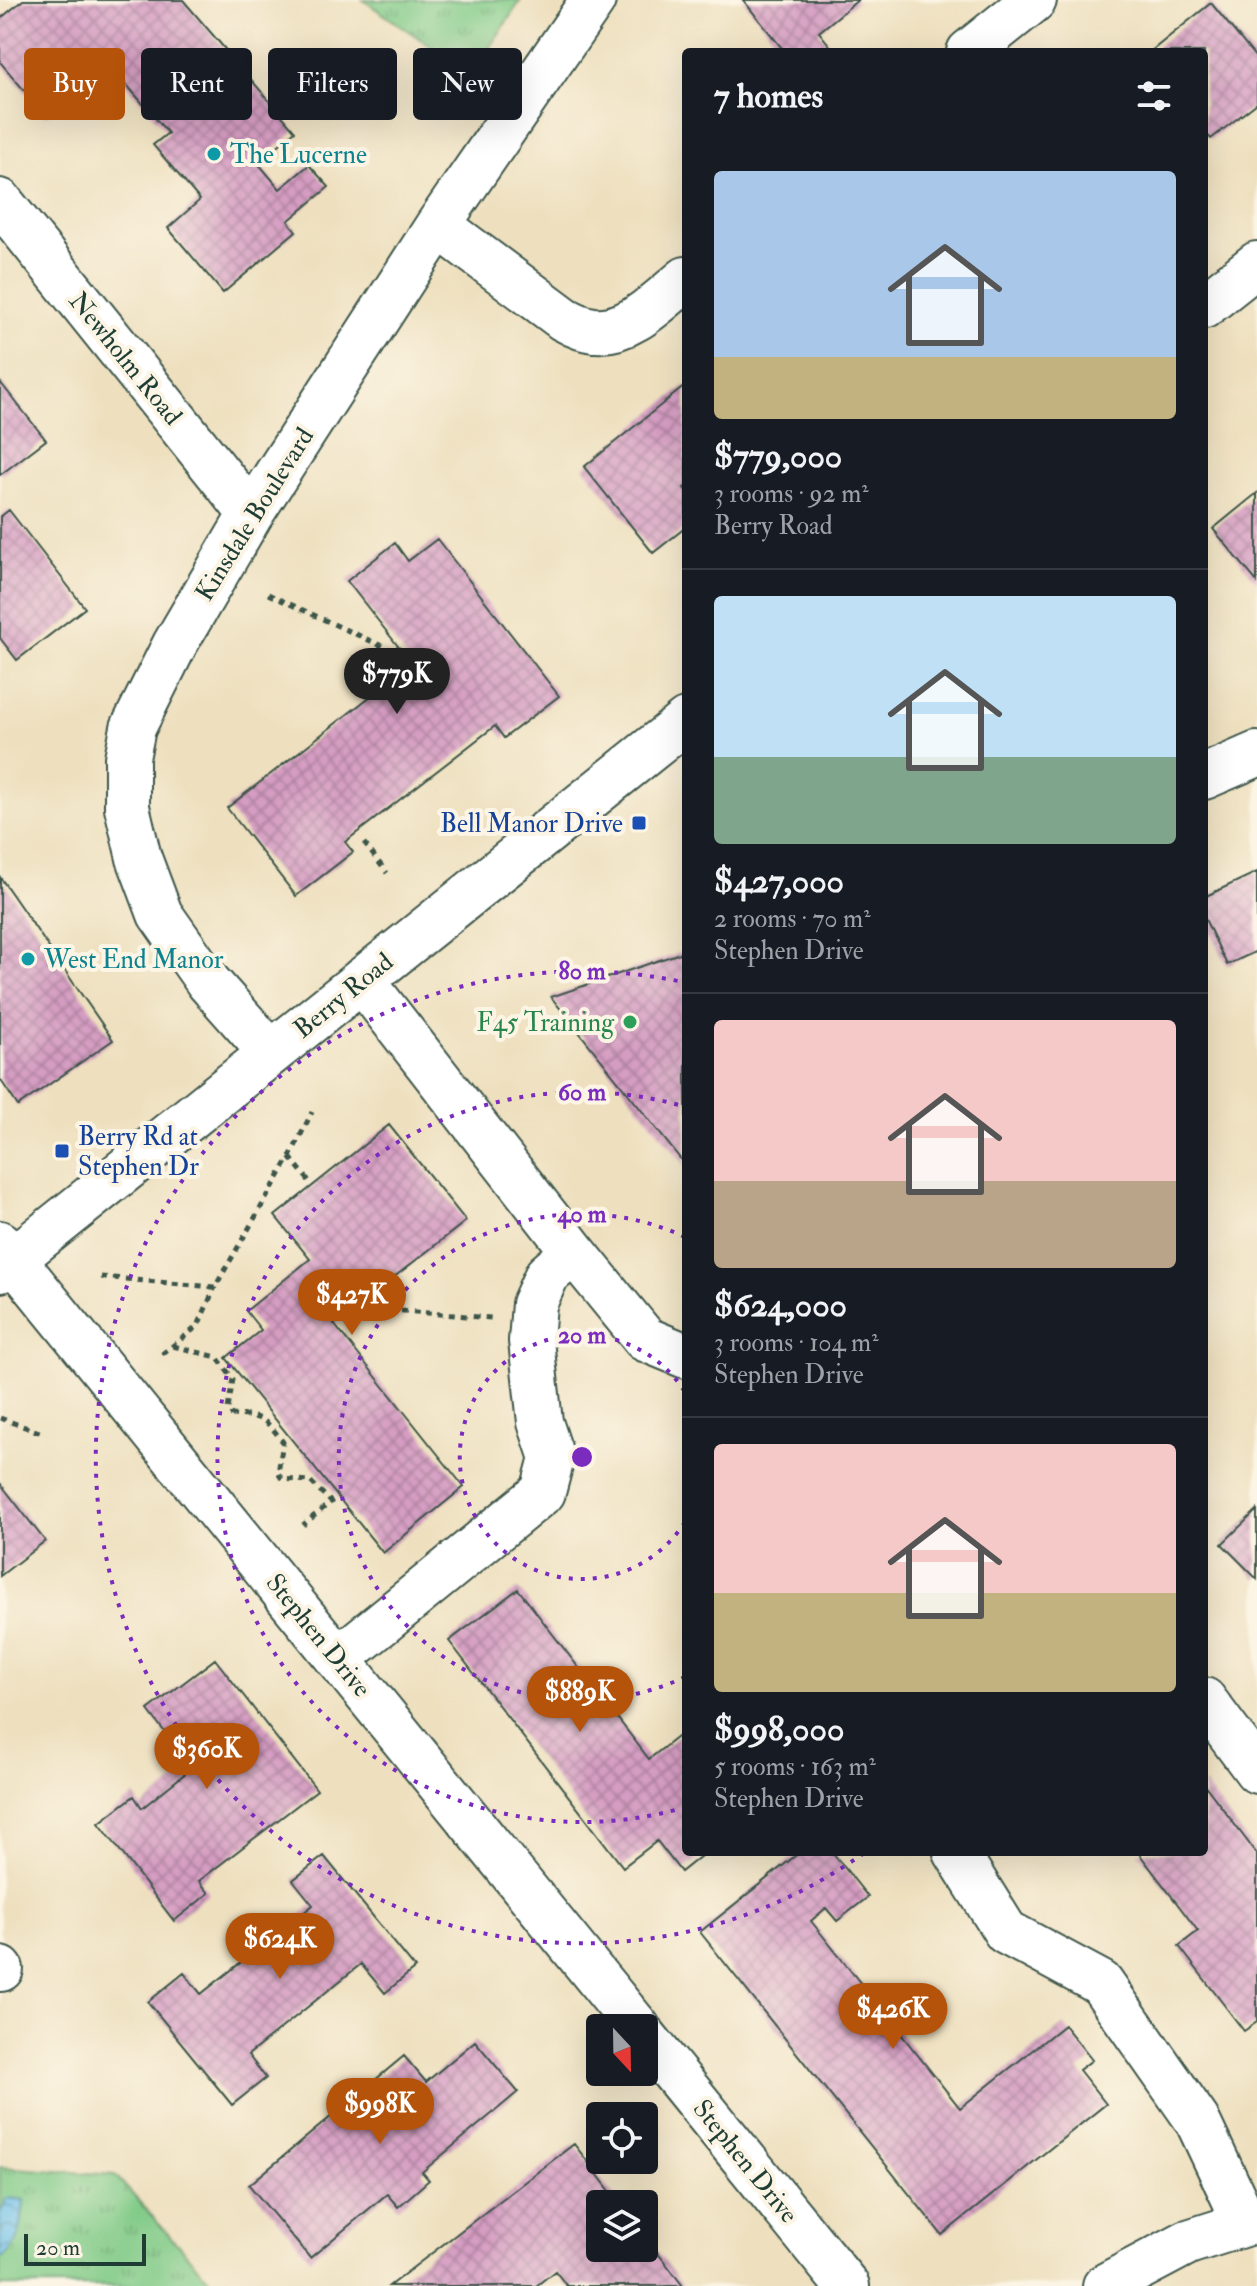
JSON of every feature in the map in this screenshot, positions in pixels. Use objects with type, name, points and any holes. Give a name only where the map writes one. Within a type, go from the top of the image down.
[{"type":"street","name":"Kinsdale Boulevard","points":[[271,1053],[208,982],[160,914],[139,858],[127,807],[127,758],[133,728],[175,644],[251,514],[438,225],[593,0]]},
{"type":"street","points":[[974,48],[1034,0]]},
{"type":"street","name":"Newholm Road","points":[[0,201],[251,514]]},
{"type":"street","points":[[438,225],[564,319],[587,329],[609,329],[633,320],[682,282]]},
{"type":"street","points":[[1208,303],[1257,264]]},
{"type":"street","name":"Berry Road","points":[[4,1257],[271,1053],[682,724]]},
{"type":"street","points":[[1208,775],[1257,754]]},
{"type":"street","points":[[362,980],[645,1339],[682,1354]]},
{"type":"street","points":[[338,1659],[543,1492],[552,1458],[540,1422],[531,1341],[534,1304],[547,1275],[574,1252]]},
{"type":"street","name":"Stephen Drive","points":[[4,1257],[338,1659],[627,2014]]},
{"type":"street","points":[[1208,1705],[1257,1771]]},
{"type":"street","points":[[958,1856],[1006,1932],[1101,1983],[1197,2120],[1251,2221],[1188,2242],[1105,2286]]},
{"type":"street","name":"Stephen Drive","points":[[658,2053],[847,2286]]},
{"type":"path","points":[[268,594],[384,647]]},
{"type":"path","points":[[364,843],[387,873]]},
{"type":"path","points":[[162,1354],[198,1326],[215,1287],[290,1157],[312,1112]]},
{"type":"path","points":[[290,1157],[313,1186]]},
{"type":"path","points":[[101,1277],[215,1287]]},
{"type":"path","points":[[377,1309],[532,1321]]},
{"type":"path","points":[[173,1346],[217,1357],[233,1379],[228,1409],[232,1415],[248,1415],[267,1421],[283,1442],[278,1473],[282,1479],[310,1481],[331,1502],[303,1525]]},
{"type":"path","points":[[0,1418],[42,1433]]},
{"type":"green space","points":[[363,0],[521,0],[489,48],[434,48]]},
{"type":"green space","points":[[0,2167],[115,2175],[215,2286],[0,2286]]},
{"type":"water","points":[[6,2198],[24,2200],[16,2241],[0,2259],[0,2217]]},
{"type":"building","name":"The Lucerne","points":[[23,0],[183,0],[224,48],[141,48],[141,102],[125,83],[125,48],[24,48],[24,90],[0,62],[0,19]]},
{"type":"building","points":[[743,0],[858,0],[819,32],[832,48],[782,48]]},
{"type":"building","points":[[1211,3],[1257,59],[1257,103],[1211,139],[1208,136],[1208,48],[1155,48]]},
{"type":"building","name":"The Lucerne","points":[[252,81],[268,99],[268,120],[286,120],[295,131],[258,163],[280,189],[309,165],[329,187],[288,221],[296,231],[223,293],[168,228],[200,200],[153,145],[168,133],[157,120],[252,120]]},
{"type":"building","points":[[0,382],[46,440],[0,475]]},
{"type":"building","points":[[682,388],[682,530],[653,553],[584,467]]},
{"type":"building","points":[[1257,493],[1257,582],[1213,529]]},
{"type":"building","points":[[9,510],[85,608],[17,660],[0,638],[0,517]]},
{"type":"building","points":[[437,539],[559,696],[504,738],[495,726],[345,842],[353,852],[296,896],[227,808],[412,664],[347,581],[395,543],[408,561]]},
{"type":"building","points":[[1257,872],[1257,951],[1227,965],[1208,925],[1208,895]]},
{"type":"building","name":"West End Manor","points":[[0,877],[113,1040],[18,1106],[0,1079]]},
{"type":"building","points":[[682,952],[682,1161],[551,997]]},
{"type":"building","points":[[389,1125],[466,1221],[334,1324],[464,1487],[383,1553],[226,1358],[261,1330],[246,1311],[310,1259],[275,1216]]},
{"type":"building","points":[[0,1483],[45,1541],[0,1576]]},
{"type":"building","points":[[1257,1510],[1257,1579],[1222,1544]]},
{"type":"building","points":[[518,1589],[649,1759],[682,1733],[682,1856],[701,1856],[681,1872],[657,1841],[623,1867],[449,1641]]},
{"type":"building","points":[[215,1659],[317,1790],[199,1881],[209,1893],[174,1921],[99,1823],[134,1796],[142,1808],[192,1768],[148,1710]]},
{"type":"building","points":[[1208,1789],[1257,1854],[1257,2022],[1244,2031],[1179,1946],[1198,1931],[1141,1856],[1208,1856]]},
{"type":"building","points":[[324,1856],[415,1968],[385,1993],[361,1964],[248,2055],[266,2078],[232,2105],[148,2002],[184,1973],[201,1994],[313,1905],[293,1880]]},
{"type":"building","points":[[795,1856],[835,1856],[868,1897],[837,1921],[826,1908],[811,1921],[960,2108],[1064,2025],[1092,2060],[1079,2070],[1106,2104],[942,2235],[700,1932]]},
{"type":"building","points":[[475,2041],[518,2092],[422,2172],[429,2180],[398,2207],[387,2194],[310,2258],[249,2185],[404,2056],[426,2082]]},
{"type":"building","points":[[574,2144],[586,2160],[586,2174],[597,2174],[609,2190],[586,2190],[586,2262],[658,2262],[658,2253],[683,2286],[567,2286],[555,2271],[536,2286],[389,2286]]},
{"type":"place","name":"The Lucerne","points":[[214,154]]},
{"type":"place","name":"Bell Manor Drive","points":[[639,823]]},
{"type":"place","name":"West End Manor","points":[[28,959]]},
{"type":"place","name":"F45 Training","points":[[630,1022]]},
{"type":"place","name":"Berry Rd at Stephen Dr","points":[[62,1151]]}]
